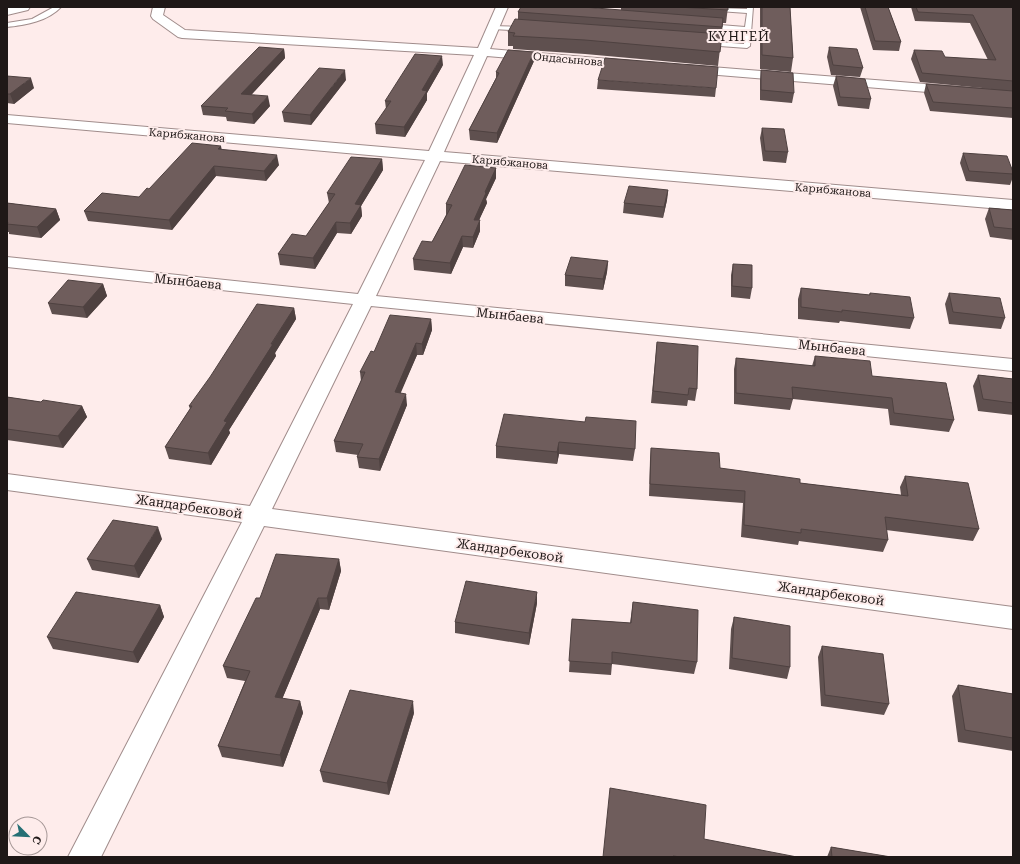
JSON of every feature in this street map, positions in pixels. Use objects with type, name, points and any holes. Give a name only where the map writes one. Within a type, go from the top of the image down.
[{"type":"street","points":[[7,11],[24,7]]},
{"type":"street","name":"Ондасынова","points":[[159,7],[157,16],[182,34],[482,52],[649,66]]},
{"type":"street","points":[[84,857],[258,516],[435,155],[502,7]]},
{"type":"street","points":[[673,68],[1013,95]]},
{"type":"street","name":"Карибжанова","points":[[7,118],[114,129],[1013,205]]},
{"type":"street","name":"Мынбаева","points":[[7,262],[364,300],[1013,365]]},
{"type":"street","name":"Жандарбековой","points":[[7,482],[1013,618]]},
{"type":"lane","points":[[7,25],[33,21],[52,12],[58,7]]},
{"type":"lane","points":[[690,7],[750,9],[747,46],[699,43]]},
{"type":"lane","points":[[702,26],[748,29]]},
{"type":"lane","points":[[493,27],[533,30]]},
{"type":"building","points":[[521,7],[583,7],[723,18],[722,27],[518,12]]},
{"type":"building","points":[[678,7],[728,7],[728,10]]},
{"type":"building","points":[[762,7],[790,7],[793,58],[762,55]]},
{"type":"building","points":[[865,7],[888,7],[901,42],[875,41]]},
{"type":"building","points":[[916,7],[1013,7],[1013,81],[922,73],[914,50],[942,51],[945,57],[996,60],[973,15],[918,12]]},
{"type":"building","points":[[515,19],[722,34],[720,52],[585,40],[513,36],[515,33],[508,32]]},
{"type":"building","points":[[259,47],[284,49],[241,94],[268,96],[252,114],[225,111],[228,108],[201,106]]},
{"type":"building","points":[[829,47],[857,49],[863,68],[833,65]]},
{"type":"building","points":[[508,50],[534,52],[497,133],[469,130],[499,73],[496,72]]},
{"type":"building","points":[[415,54],[442,56],[422,90],[427,91],[404,127],[375,124],[391,101],[385,101]]},
{"type":"building","points":[[605,58],[718,67],[716,88],[598,80]]},
{"type":"building","points":[[319,68],[345,70],[310,115],[282,112]]},
{"type":"building","points":[[761,70],[793,73],[794,93],[761,90]]},
{"type":"building","points":[[7,76],[31,78],[10,94],[7,94]]},
{"type":"building","points":[[836,76],[865,79],[871,99],[840,97]]},
{"type":"building","points":[[926,84],[1013,91],[1013,108],[933,102]]},
{"type":"building","points":[[762,128],[784,129],[788,152],[765,151]]},
{"type":"building","points":[[192,143],[221,146],[218,149],[277,155],[264,171],[214,166],[169,220],[84,211],[102,193],[139,197],[147,188],[149,189]]},
{"type":"building","points":[[963,153],[1007,156],[1013,174],[969,171]]},
{"type":"building","points":[[351,157],[382,159],[355,204],[361,205],[350,223],[336,222],[313,258],[278,254],[292,234],[306,236],[335,194],[327,193]]},
{"type":"building","points":[[465,165],[496,168],[474,220],[480,220],[473,237],[462,236],[450,263],[413,259],[422,241],[432,242],[452,205],[446,204]]},
{"type":"building","points":[[629,186],[668,190],[664,207],[624,203]]},
{"type":"building","points":[[7,203],[56,209],[37,227],[7,224]]},
{"type":"building","points":[[989,208],[1013,210],[1013,229],[994,227]]},
{"type":"building","points":[[571,257],[608,261],[603,279],[565,275]]},
{"type":"building","points":[[733,264],[752,265],[752,288],[732,286]]},
{"type":"building","points":[[68,280],[103,284],[83,307],[48,303]]},
{"type":"building","points":[[801,288],[870,295],[870,293],[910,297],[914,318],[801,307]]},
{"type":"building","points":[[949,293],[1000,298],[1005,318],[953,312]]},
{"type":"building","points":[[257,304],[294,308],[224,421],[227,422],[208,453],[165,447],[192,406],[189,406],[210,377]]},
{"type":"building","points":[[390,315],[431,319],[422,344],[416,343],[395,392],[406,394],[379,459],[357,457],[363,444],[334,441],[365,372],[360,372],[371,351],[374,352]]},
{"type":"building","points":[[657,342],[698,346],[697,389],[689,388],[688,395],[653,391]]},
{"type":"building","points":[[815,356],[870,361],[872,376],[946,383],[954,420],[894,413],[892,398],[792,387],[793,399],[736,393],[736,358],[815,366]]},
{"type":"building","points":[[978,375],[1013,379],[1013,403],[983,399]]},
{"type":"building","points":[[7,397],[41,402],[43,400],[82,406],[58,436],[7,429]]},
{"type":"building","points":[[504,414],[585,422],[586,417],[636,421],[635,449],[559,442],[557,452],[496,446]]},
{"type":"building","points":[[651,448],[719,453],[720,468],[800,479],[800,483],[908,496],[905,476],[968,483],[979,529],[885,517],[888,540],[801,529],[801,533],[744,525],[745,491],[650,484]]},
{"type":"building","points":[[113,520],[158,527],[134,566],[87,559]]},
{"type":"building","points":[[276,554],[339,559],[327,598],[318,598],[275,697],[300,701],[280,755],[218,746],[250,671],[223,666],[256,598],[260,598]]},
{"type":"building","points":[[466,581],[537,592],[529,633],[455,622]]},
{"type":"building","points":[[76,592],[160,605],[133,652],[47,637]]},
{"type":"building","points":[[633,602],[698,610],[697,662],[612,652],[612,664],[569,661],[572,619],[631,623]]},
{"type":"building","points":[[734,617],[790,626],[790,667],[732,658]]},
{"type":"building","points":[[822,646],[883,654],[889,704],[825,695]]},
{"type":"building","points":[[958,685],[1013,694],[1013,738],[965,730]]},
{"type":"building","points":[[350,690],[413,701],[387,783],[320,771]]},
{"type":"building","points":[[610,788],[706,805],[704,839],[797,857],[603,857]]},
{"type":"building","points":[[831,847],[891,857],[832,857]]},
{"type":"district","name":"КҮНГЕЙ","points":[[739,36]]}]
